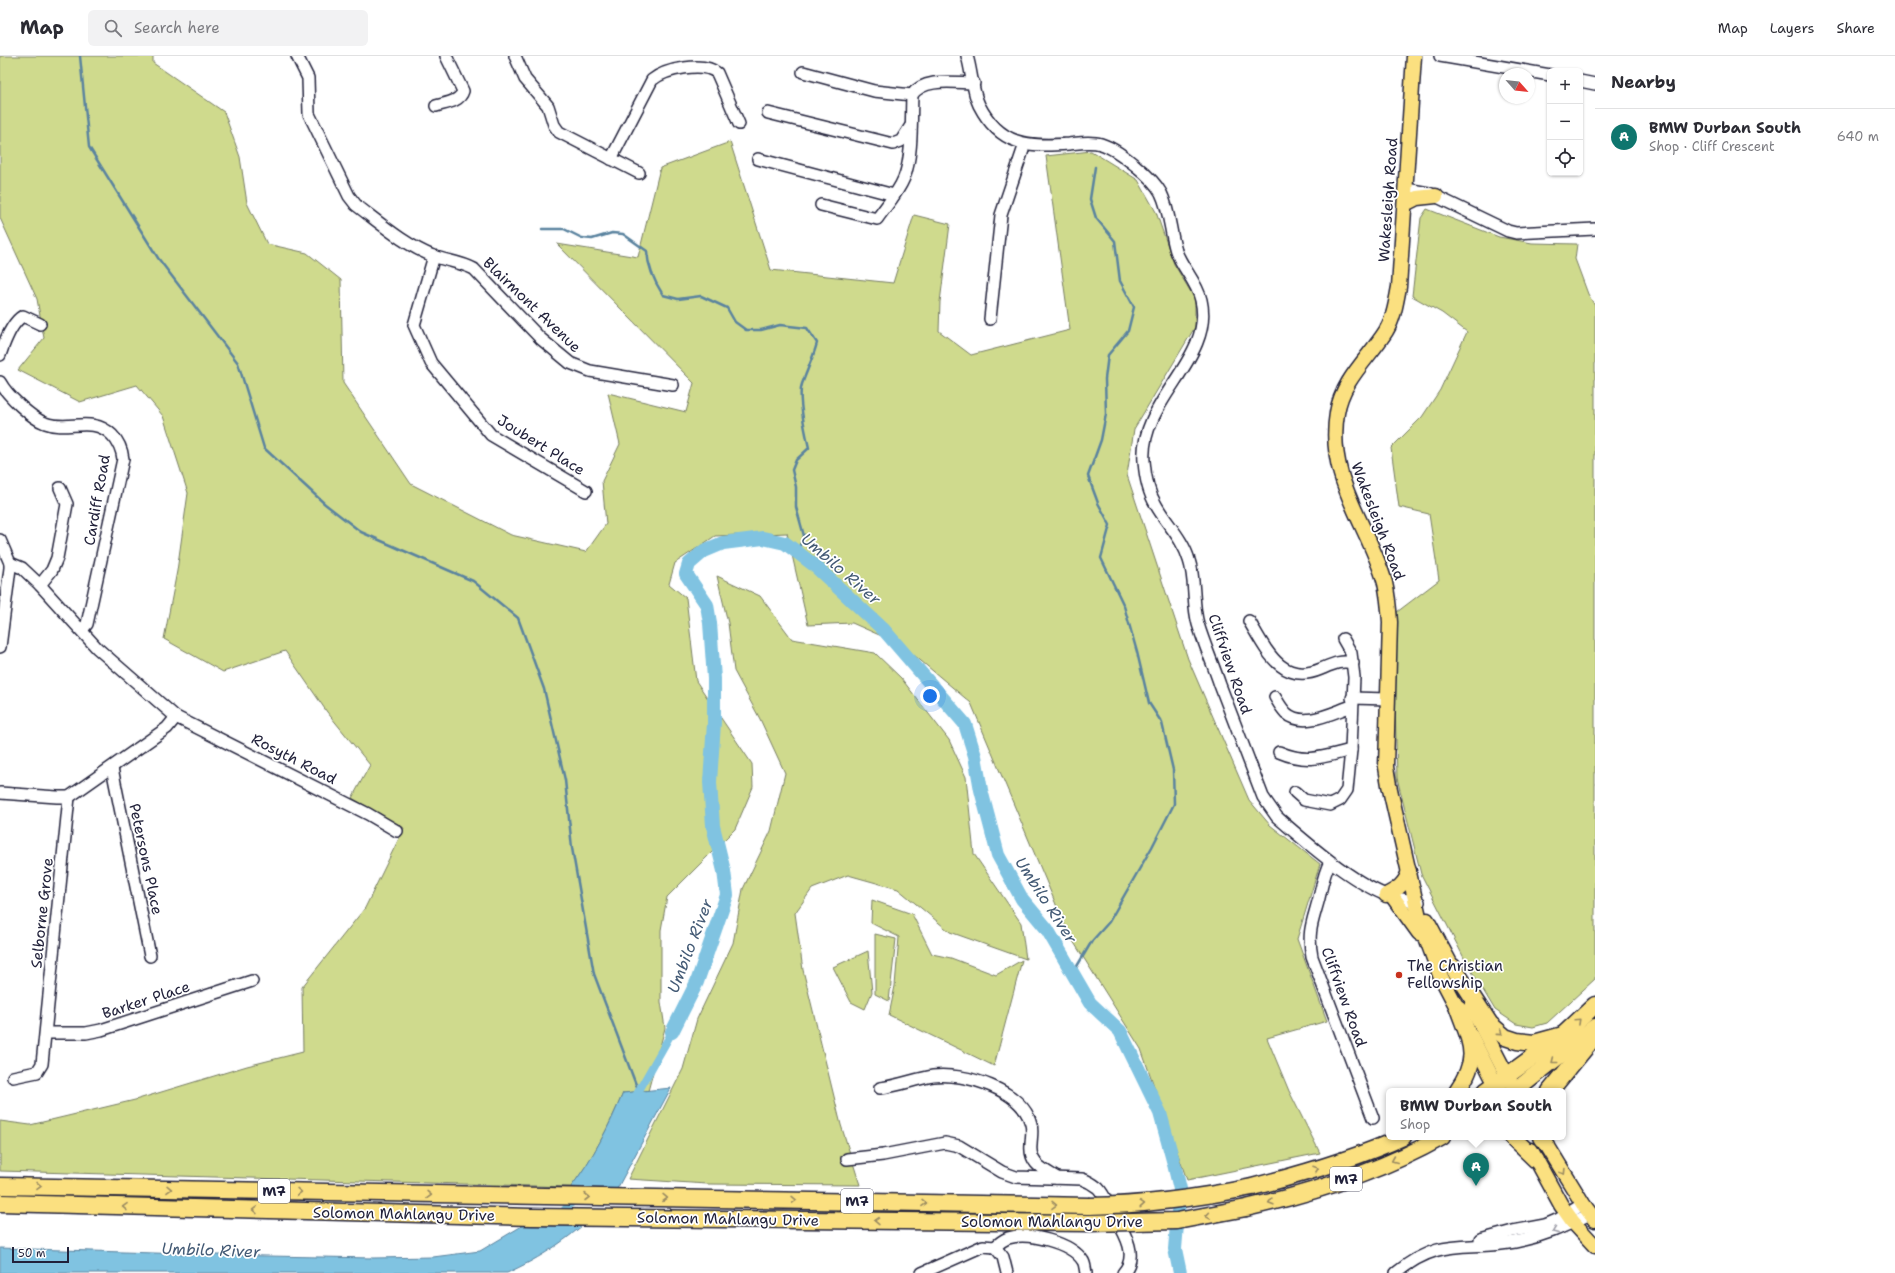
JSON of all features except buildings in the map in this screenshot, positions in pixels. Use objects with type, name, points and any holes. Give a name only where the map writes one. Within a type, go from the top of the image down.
[{"type":"highway","points":[[1452,967],[1490,1024],[1505,1037],[1517,1041],[1534,1043],[1563,1034]]},
{"type":"highway","points":[[1497,1086],[1563,1034],[1595,1005]]},
{"type":"highway","points":[[1458,1008],[1471,1045],[1472,1058],[1470,1070],[1459,1088]]},
{"type":"highway","points":[[1519,1088],[1595,1027]]},
{"type":"highway","points":[[1552,1088],[1595,1036]]},
{"type":"highway","name":"Solomon Mahlangu Drive","points":[[0,1186],[548,1197],[626,1197],[1089,1206],[1122,1205],[1178,1200],[1252,1187],[1314,1170],[1382,1147],[1397,1140]]},
{"type":"highway","name":"Solomon Mahlangu Drive","points":[[0,1203],[532,1217],[1089,1223],[1177,1220],[1246,1208],[1328,1186],[1389,1162],[1438,1140]]},
{"type":"highway","points":[[1515,1140],[1536,1160]]},
{"type":"main road","name":"Wakesleigh Road","points":[[1414,56],[1406,204],[1399,287],[1394,312],[1386,330],[1347,384],[1340,398],[1335,430],[1338,465],[1348,498],[1375,555],[1388,599],[1386,767],[1420,921],[1440,975],[1497,1086]]},
{"type":"main road","points":[[1406,204],[1417,198],[1436,196]]},
{"type":"main road","points":[[1409,871],[1404,883],[1390,896],[1413,924],[1431,952]]},
{"type":"main road","name":"Wakesleigh Road","points":[[1416,899],[1452,967],[1497,1086]]},
{"type":"main road","points":[[1526,1140],[1570,1218],[1595,1246]]},
{"type":"main road","points":[[1543,1140],[1589,1212]]},
{"type":"street","name":"Blairmont Avenue","points":[[297,56],[308,78],[309,114],[349,196],[356,205],[412,245],[434,256],[460,262],[474,269],[541,339],[570,363],[590,371],[673,385]]},
{"type":"street","points":[[436,106],[457,99],[463,92],[446,56]]},
{"type":"street","points":[[515,56],[525,79],[548,106],[554,125],[559,132],[639,174]]},
{"type":"street","name":"Cliffview Road","points":[[967,56],[979,104],[990,122],[1006,137],[1025,144],[1039,146],[1087,142],[1101,144],[1116,151],[1134,164],[1152,180],[1160,192],[1167,208],[1172,239],[1177,254],[1197,287],[1201,299],[1203,315],[1201,329],[1187,362],[1150,420],[1144,448],[1146,477],[1155,504],[1182,544],[1189,558],[1198,622],[1262,797],[1277,817],[1330,862],[1374,890],[1390,896],[1416,899]]},
{"type":"street","points":[[1440,56],[1514,62],[1547,73]]},
{"type":"street","points":[[611,159],[652,80],[657,76],[673,70],[707,68],[714,70],[717,73],[739,124]]},
{"type":"street","points":[[803,72],[874,91],[912,95]]},
{"type":"street","points":[[1583,82],[1595,84]]},
{"type":"street","points":[[821,205],[877,219],[905,176],[908,163],[912,95],[918,88],[930,84],[974,83]]},
{"type":"street","points":[[768,113],[893,144],[901,140],[910,127]]},
{"type":"street","points":[[990,319],[1001,215],[1025,144]]},
{"type":"street","points":[[758,159],[894,195]]},
{"type":"street","points":[[1406,189],[1421,191],[1436,196],[1508,231],[1516,233],[1595,229]]},
{"type":"street","name":"Joubert Place","points":[[434,256],[414,325],[431,363],[491,435],[586,491]]},
{"type":"street","points":[[0,355],[20,318],[24,316],[40,324]]},
{"type":"street","name":"Cardiff Road","points":[[0,382],[8,393],[38,420],[52,425],[96,424],[107,430],[114,437],[122,452],[122,464],[98,578],[87,624],[82,630]]},
{"type":"street","points":[[40,585],[52,570],[57,558],[67,504],[60,488]]},
{"type":"street","points":[[0,540],[10,563],[4,595],[0,647]]},
{"type":"street","points":[[0,793],[57,797],[69,796],[112,768],[167,728],[176,717],[97,648],[40,585],[22,568],[10,563]]},
{"type":"street","points":[[1249,620],[1276,662],[1292,672],[1306,674],[1341,661],[1353,663]]},
{"type":"street","points":[[1295,792],[1304,800],[1330,805],[1340,800],[1348,785],[1354,677],[1351,653],[1343,639]]},
{"type":"street","points":[[1275,697],[1287,714],[1303,719],[1319,717],[1352,702],[1388,699]]},
{"type":"street","name":"Rosyth Road","points":[[176,717],[362,810],[397,831]]},
{"type":"street","points":[[1279,752],[1292,758],[1308,760],[1351,750]]},
{"type":"street","name":"Petersons Place","points":[[112,768],[150,956]]},
{"type":"street","name":"Selborne Grove","points":[[13,1077],[32,1074],[41,1068],[46,1033],[69,796]]},
{"type":"street","name":"Cliffview Road","points":[[1330,862],[1324,875],[1310,930],[1312,957],[1373,1118]]},
{"type":"street","name":"Barker Place","points":[[46,1033],[86,1034],[252,981]]},
{"type":"street","points":[[880,1088],[941,1076],[976,1080],[998,1089],[1020,1106],[1030,1120],[1032,1131],[1030,1153],[1033,1160],[1057,1178]]},
{"type":"street","points":[[847,1159],[882,1155],[945,1143],[959,1146],[1008,1175],[1024,1178],[1057,1178],[1088,1181],[1101,1191],[1128,1241],[1130,1257],[1123,1273]]},
{"type":"street","points":[[1396,1273],[1418,1257],[1431,1251],[1462,1245],[1514,1242],[1554,1232],[1570,1218],[1589,1212]]},
{"type":"street","points":[[922,1273],[983,1246],[995,1247],[1002,1241],[1012,1237],[1048,1240],[1058,1243],[1078,1255],[1083,1261],[1086,1273]]},
{"type":"street","points":[[995,1247],[1003,1257],[1007,1273]]},
{"type":"green space","points":[[0,56],[153,56],[153,63],[224,112],[240,157],[247,203],[267,244],[307,253],[341,280],[343,383],[411,484],[511,535],[586,552],[606,524],[602,481],[620,444],[608,393],[686,412],[694,383],[557,244],[638,257],[660,168],[730,142],[771,270],[893,283],[914,215],[950,224],[940,302],[939,331],[971,355],[1070,330],[1046,156],[1091,151],[1138,180],[1156,212],[1174,264],[1195,299],[1195,327],[1134,429],[1127,475],[1188,659],[1249,800],[1270,825],[1320,864],[1297,939],[1327,1021],[1267,1038],[1289,1091],[1320,1153],[1187,1180],[1141,1049],[1068,933],[971,703],[902,645],[852,623],[808,625],[787,533],[715,536],[675,563],[669,584],[686,598],[696,681],[752,764],[753,787],[735,829],[667,897],[661,930],[661,1002],[665,1028],[648,1091],[623,1093],[600,1142],[587,1165],[571,1187],[0,1171],[0,1121],[30,1125],[135,1100],[247,1066],[303,1052],[302,987],[365,908],[404,828],[352,798],[370,765],[327,712],[285,651],[223,672],[164,639],[177,571],[188,493],[163,416],[137,385],[80,402],[18,370],[44,338],[37,299],[0,218]]},
{"type":"green space","points":[[1427,209],[1499,237],[1532,243],[1577,244],[1575,259],[1588,294],[1595,306],[1595,979],[1547,1023],[1533,1027],[1516,1024],[1495,1010],[1465,960],[1421,874],[1397,778],[1395,702],[1397,612],[1439,580],[1429,514],[1399,507],[1391,448],[1422,417],[1440,390],[1467,332],[1442,313],[1412,296],[1421,218]]},
{"type":"green space","points":[[717,576],[760,596],[792,639],[875,653],[901,678],[949,740],[966,777],[974,854],[1021,923],[1026,959],[950,932],[898,889],[848,875],[812,889],[795,913],[803,970],[841,1125],[860,1185],[707,1184],[628,1179],[683,1069],[697,1019],[733,943],[743,889],[771,831],[785,773],[760,719],[734,671],[728,623]]},
{"type":"green space","points":[[872,900],[912,914],[932,954],[951,958],[996,975],[1022,960],[994,1066],[889,1015],[895,986],[899,937],[871,923]]},
{"type":"green space","points":[[875,934],[896,939],[889,1001],[875,994]]},
{"type":"green space","points":[[868,951],[872,992],[865,1009],[851,1002],[833,967]]},
{"type":"water","points":[[671,1088],[617,1189],[571,1187],[600,1142],[623,1093]]},
{"type":"water","points":[[527,1223],[582,1226],[546,1252],[507,1273],[0,1273],[0,1248],[216,1255],[373,1258],[433,1257],[480,1251]]},
{"type":"waterway","points":[[80,56],[89,147],[158,258],[238,363],[264,448],[325,504],[361,532],[473,581],[518,618],[544,689],[565,780],[572,848],[594,974],[638,1090]]},
{"type":"waterway","points":[[1073,973],[1092,941],[1109,922],[1152,847],[1174,804],[1173,770],[1162,723],[1149,703],[1124,606],[1101,558],[1110,525],[1098,503],[1088,476],[1101,440],[1106,414],[1105,379],[1108,355],[1128,331],[1134,307],[1120,281],[1115,241],[1096,218],[1090,199],[1095,167]]},
{"type":"waterway","points":[[542,229],[564,229],[582,238],[592,239],[612,233],[623,234],[647,251],[652,274],[663,295],[678,299],[701,296],[727,308],[735,322],[746,330],[761,330],[780,325],[807,328],[817,343],[801,390],[802,416],[809,448],[796,460],[792,470],[796,487],[796,507],[804,536],[797,552]]},
{"type":"waterway","name":"Umbilo River","points":[[672,1032],[697,982],[727,895],[724,871],[713,826],[710,782],[714,723],[714,679],[710,623],[707,605],[686,574],[689,564],[704,551],[723,543],[763,538],[785,543],[814,565],[884,630],[965,724],[975,756],[981,790],[998,855],[1022,899],[1047,929],[1090,1003],[1120,1031],[1160,1113],[1180,1189],[1175,1249],[1180,1273]]},
{"type":"waterway","name":"Umbilo River","points":[[633,1101],[672,1032]]},
{"type":"waterway","name":"Umbilo River","points":[[558,1217],[594,1179]]},
{"type":"place","name":"The Christian Fellowship","points":[[1399,975]]},
{"type":"place","name":"BMW Durban South","points":[[1476,1186]]}]
